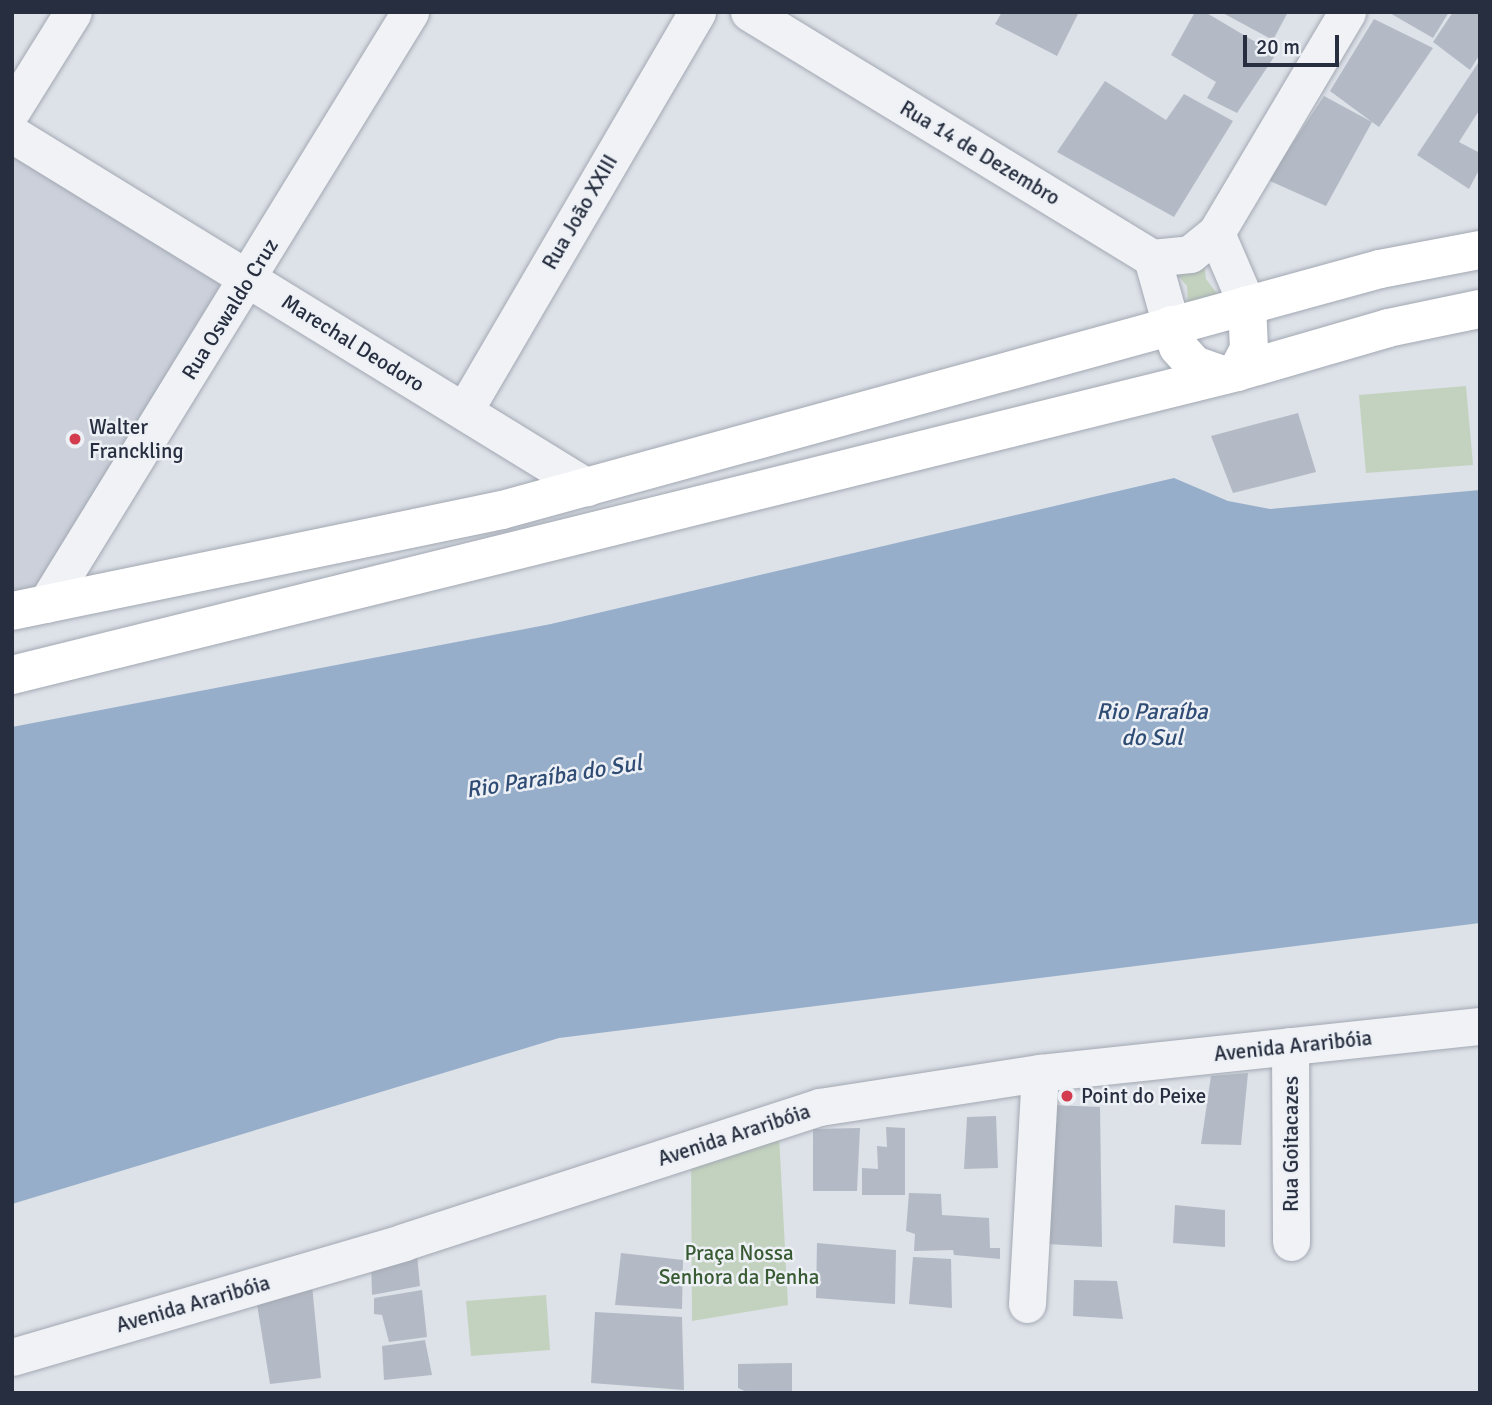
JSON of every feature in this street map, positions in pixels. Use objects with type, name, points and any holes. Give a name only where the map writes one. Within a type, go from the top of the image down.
[{"type":"main road","points":[[29,607],[502,510],[1171,324],[1380,269],[1480,250]]},
{"type":"main road","points":[[1230,373],[1249,349],[1247,305]]},
{"type":"main road","points":[[12,675],[1230,373],[1388,328],[1480,309]]},
{"type":"main road","points":[[1171,324],[1178,347],[1194,365],[1230,373]]},
{"type":"street","points":[[12,110],[74,12]]},
{"type":"street","name":"Rua Oswaldo Cruz","points":[[29,607],[248,279],[410,12]]},
{"type":"street","name":"Rua João XXIII","points":[[464,411],[697,12]]},
{"type":"street","name":"Rua 14 de Dezembro","points":[[750,12],[1152,258]]},
{"type":"street","points":[[1171,324],[1152,258],[1190,254],[1216,233],[1347,12]]},
{"type":"street","name":"Marechal Deodoro","points":[[12,134],[587,487]]},
{"type":"street","points":[[1216,233],[1247,305]]},
{"type":"street","name":"Avenida Araribóia","points":[[12,1357],[404,1242],[820,1107],[1040,1073],[1480,1026]]},
{"type":"street","name":"Rua Goitacazes","points":[[1290,1046],[1291,1242]]},
{"type":"street","points":[[1027,1304],[1040,1073]]},
{"type":"shaded area","name":"Walter Franckling","points":[[12,144],[234,282],[40,595],[12,596]]},
{"type":"green space","points":[[1204,263],[1206,279],[1219,296],[1188,305],[1187,286],[1175,272]]},
{"type":"green space","points":[[1466,386],[1473,465],[1366,473],[1359,395]]},
{"type":"green space","name":"Praça Nossa Senhora da Penha","points":[[779,1135],[788,1305],[692,1321],[691,1157]]},
{"type":"green space","points":[[546,1295],[550,1350],[471,1356],[466,1301]]},
{"type":"water","name":"Rio Paraíba do Sul","points":[[1174,478],[1228,501],[1270,509],[1480,490],[1480,923],[559,1038],[12,1204],[12,727],[551,624]]},
{"type":"building","points":[[1002,12],[1079,12],[1057,56],[995,24]]},
{"type":"building","points":[[1195,12],[1205,12],[1276,54],[1237,113],[1207,98],[1216,82],[1171,55]]},
{"type":"building","points":[[1221,12],[1288,12],[1273,40]]},
{"type":"building","points":[[1388,12],[1449,12],[1433,38]]},
{"type":"building","points":[[1453,12],[1480,12],[1480,54],[1470,70],[1433,42]]},
{"type":"building","points":[[1374,19],[1433,48],[1379,127],[1330,91]]},
{"type":"building","points":[[1480,60],[1480,109],[1459,142],[1480,153],[1480,168],[1469,189],[1417,155]]},
{"type":"building","points":[[1105,81],[1166,120],[1184,94],[1233,121],[1174,217],[1057,152]]},
{"type":"building","points":[[1324,96],[1372,122],[1326,206],[1268,180]]},
{"type":"building","points":[[1298,413],[1316,472],[1233,493],[1211,436]]},
{"type":"building","points":[[1248,1073],[1241,1145],[1201,1144],[1211,1076]]},
{"type":"building","points":[[1052,1105],[1100,1107],[1102,1247],[1046,1244]]},
{"type":"building","points":[[996,1116],[998,1168],[964,1169],[967,1117]]},
{"type":"building","points":[[886,1127],[905,1128],[905,1195],[862,1195],[862,1168],[878,1169],[877,1146],[887,1147]]},
{"type":"building","points":[[860,1128],[857,1191],[813,1191],[813,1129]]},
{"type":"building","points":[[909,1193],[941,1194],[942,1215],[989,1218],[990,1248],[1000,1248],[1000,1259],[954,1255],[953,1250],[914,1251],[915,1234],[906,1231]]},
{"type":"building","points":[[1175,1205],[1225,1210],[1225,1247],[1173,1243]]},
{"type":"building","points":[[817,1243],[896,1250],[895,1304],[816,1298]]},
{"type":"building","points":[[621,1253],[683,1260],[682,1309],[615,1305]]},
{"type":"building","points":[[417,1255],[420,1286],[372,1295],[371,1263]]},
{"type":"building","points":[[913,1257],[951,1259],[952,1308],[909,1304]]},
{"type":"building","points":[[1074,1280],[1117,1281],[1123,1319],[1073,1316]]},
{"type":"building","points":[[312,1285],[321,1378],[270,1384],[256,1298]]},
{"type":"building","points":[[422,1290],[427,1337],[389,1342],[382,1315],[374,1314],[374,1298]]},
{"type":"building","points":[[595,1312],[682,1317],[684,1390],[591,1383]]},
{"type":"building","points":[[425,1340],[432,1375],[384,1380],[382,1346]]},
{"type":"building","points":[[792,1363],[792,1393],[749,1393],[738,1388],[738,1364]]},
{"type":"place","name":"Walter Franckling","points":[[75,439]]},
{"type":"place","name":"Point do Peixe","points":[[1067,1096]]}]
